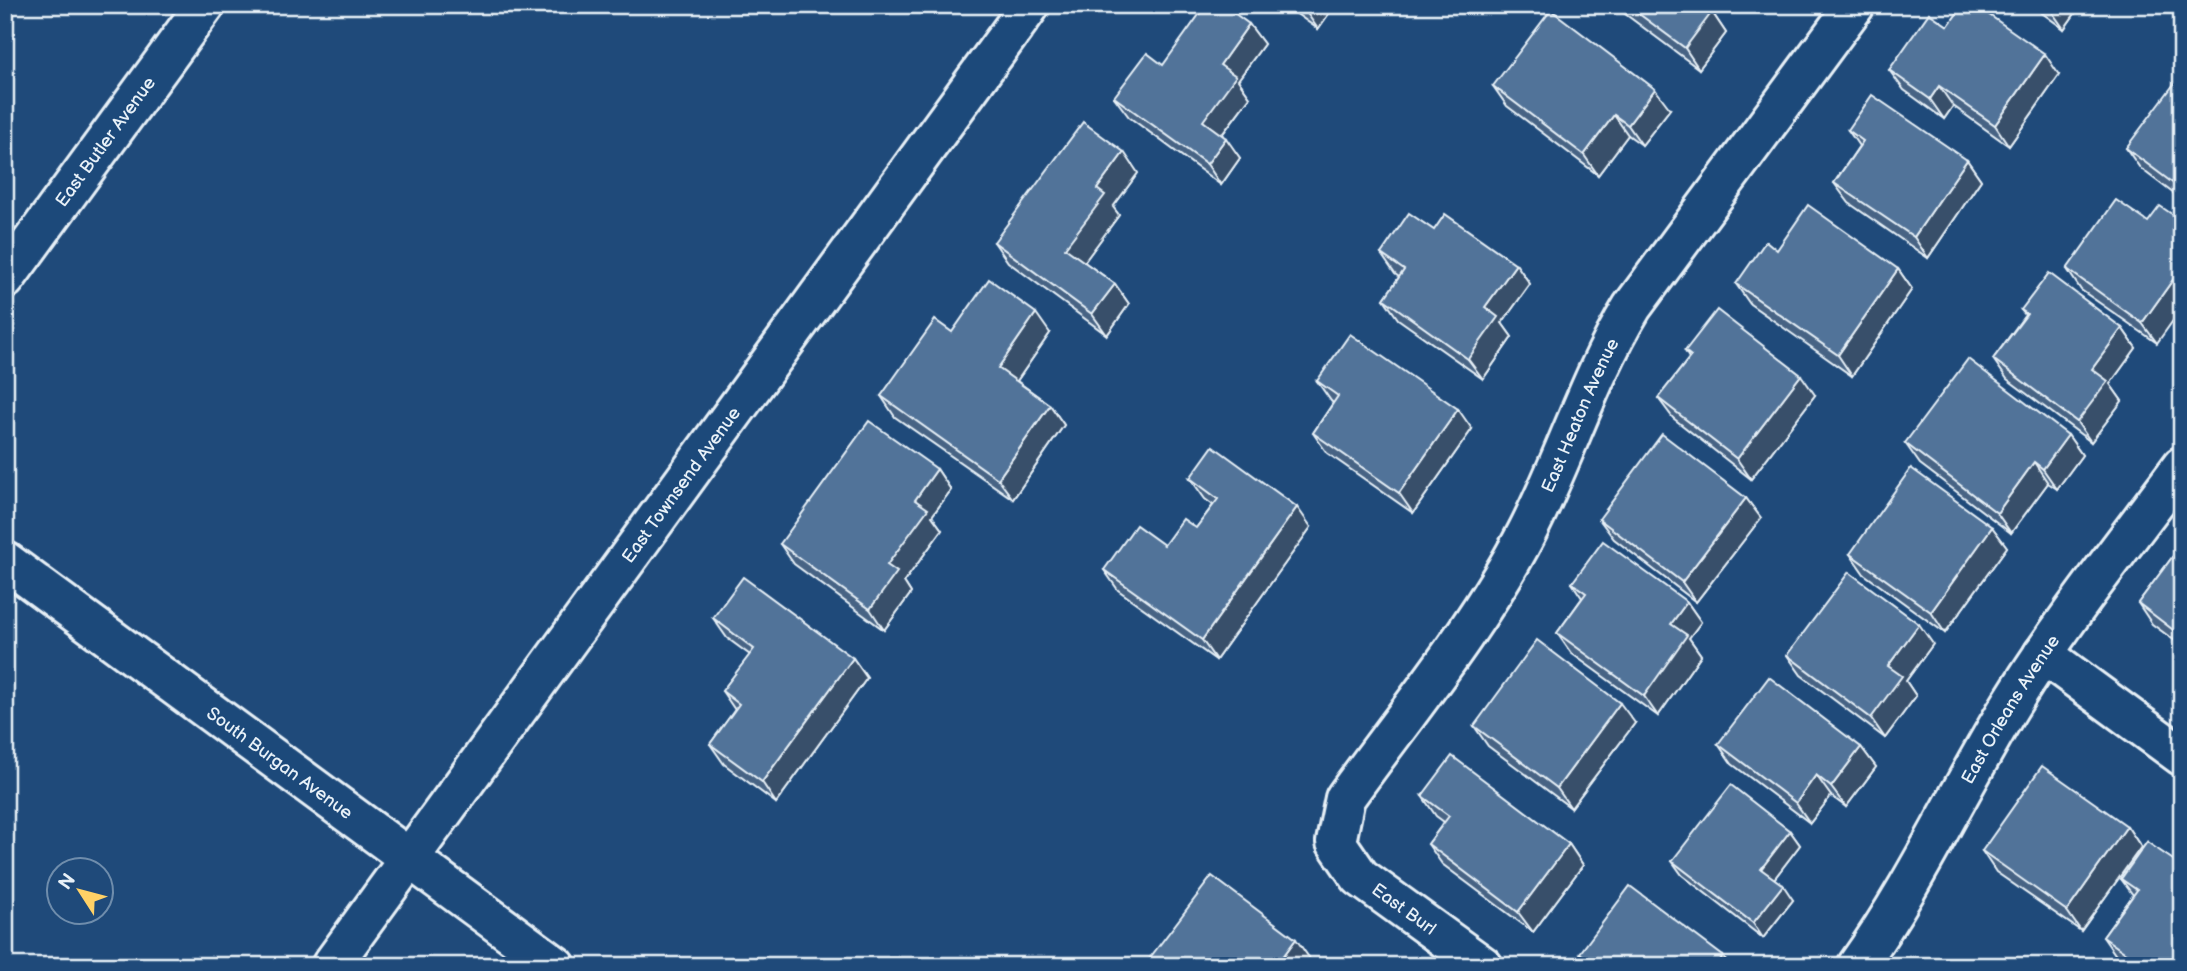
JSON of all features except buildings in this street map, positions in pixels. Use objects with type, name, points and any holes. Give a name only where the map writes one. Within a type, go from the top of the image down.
[{"type":"street","name":"East Butler Avenue","points":[[5,279],[205,5]]},
{"type":"street","name":"East Townsend Avenue","points":[[331,966],[1030,5]]},
{"type":"street","name":"East Heaton Avenue","points":[[1336,842],[1345,798],[1502,577],[1527,532],[1599,366],[1632,307],[1855,5]]},
{"type":"street","name":"East Orleans Avenue","points":[[1857,966],[1911,885],[2009,707],[2043,654],[2182,466]]},
{"type":"street","name":"South Burgan Avenue","points":[[5,561],[556,966]]},
{"type":"street","points":[[2043,654],[2182,756]]},
{"type":"street","name":"East Burl","points":[[1336,842],[1360,877],[1483,966]]}]
